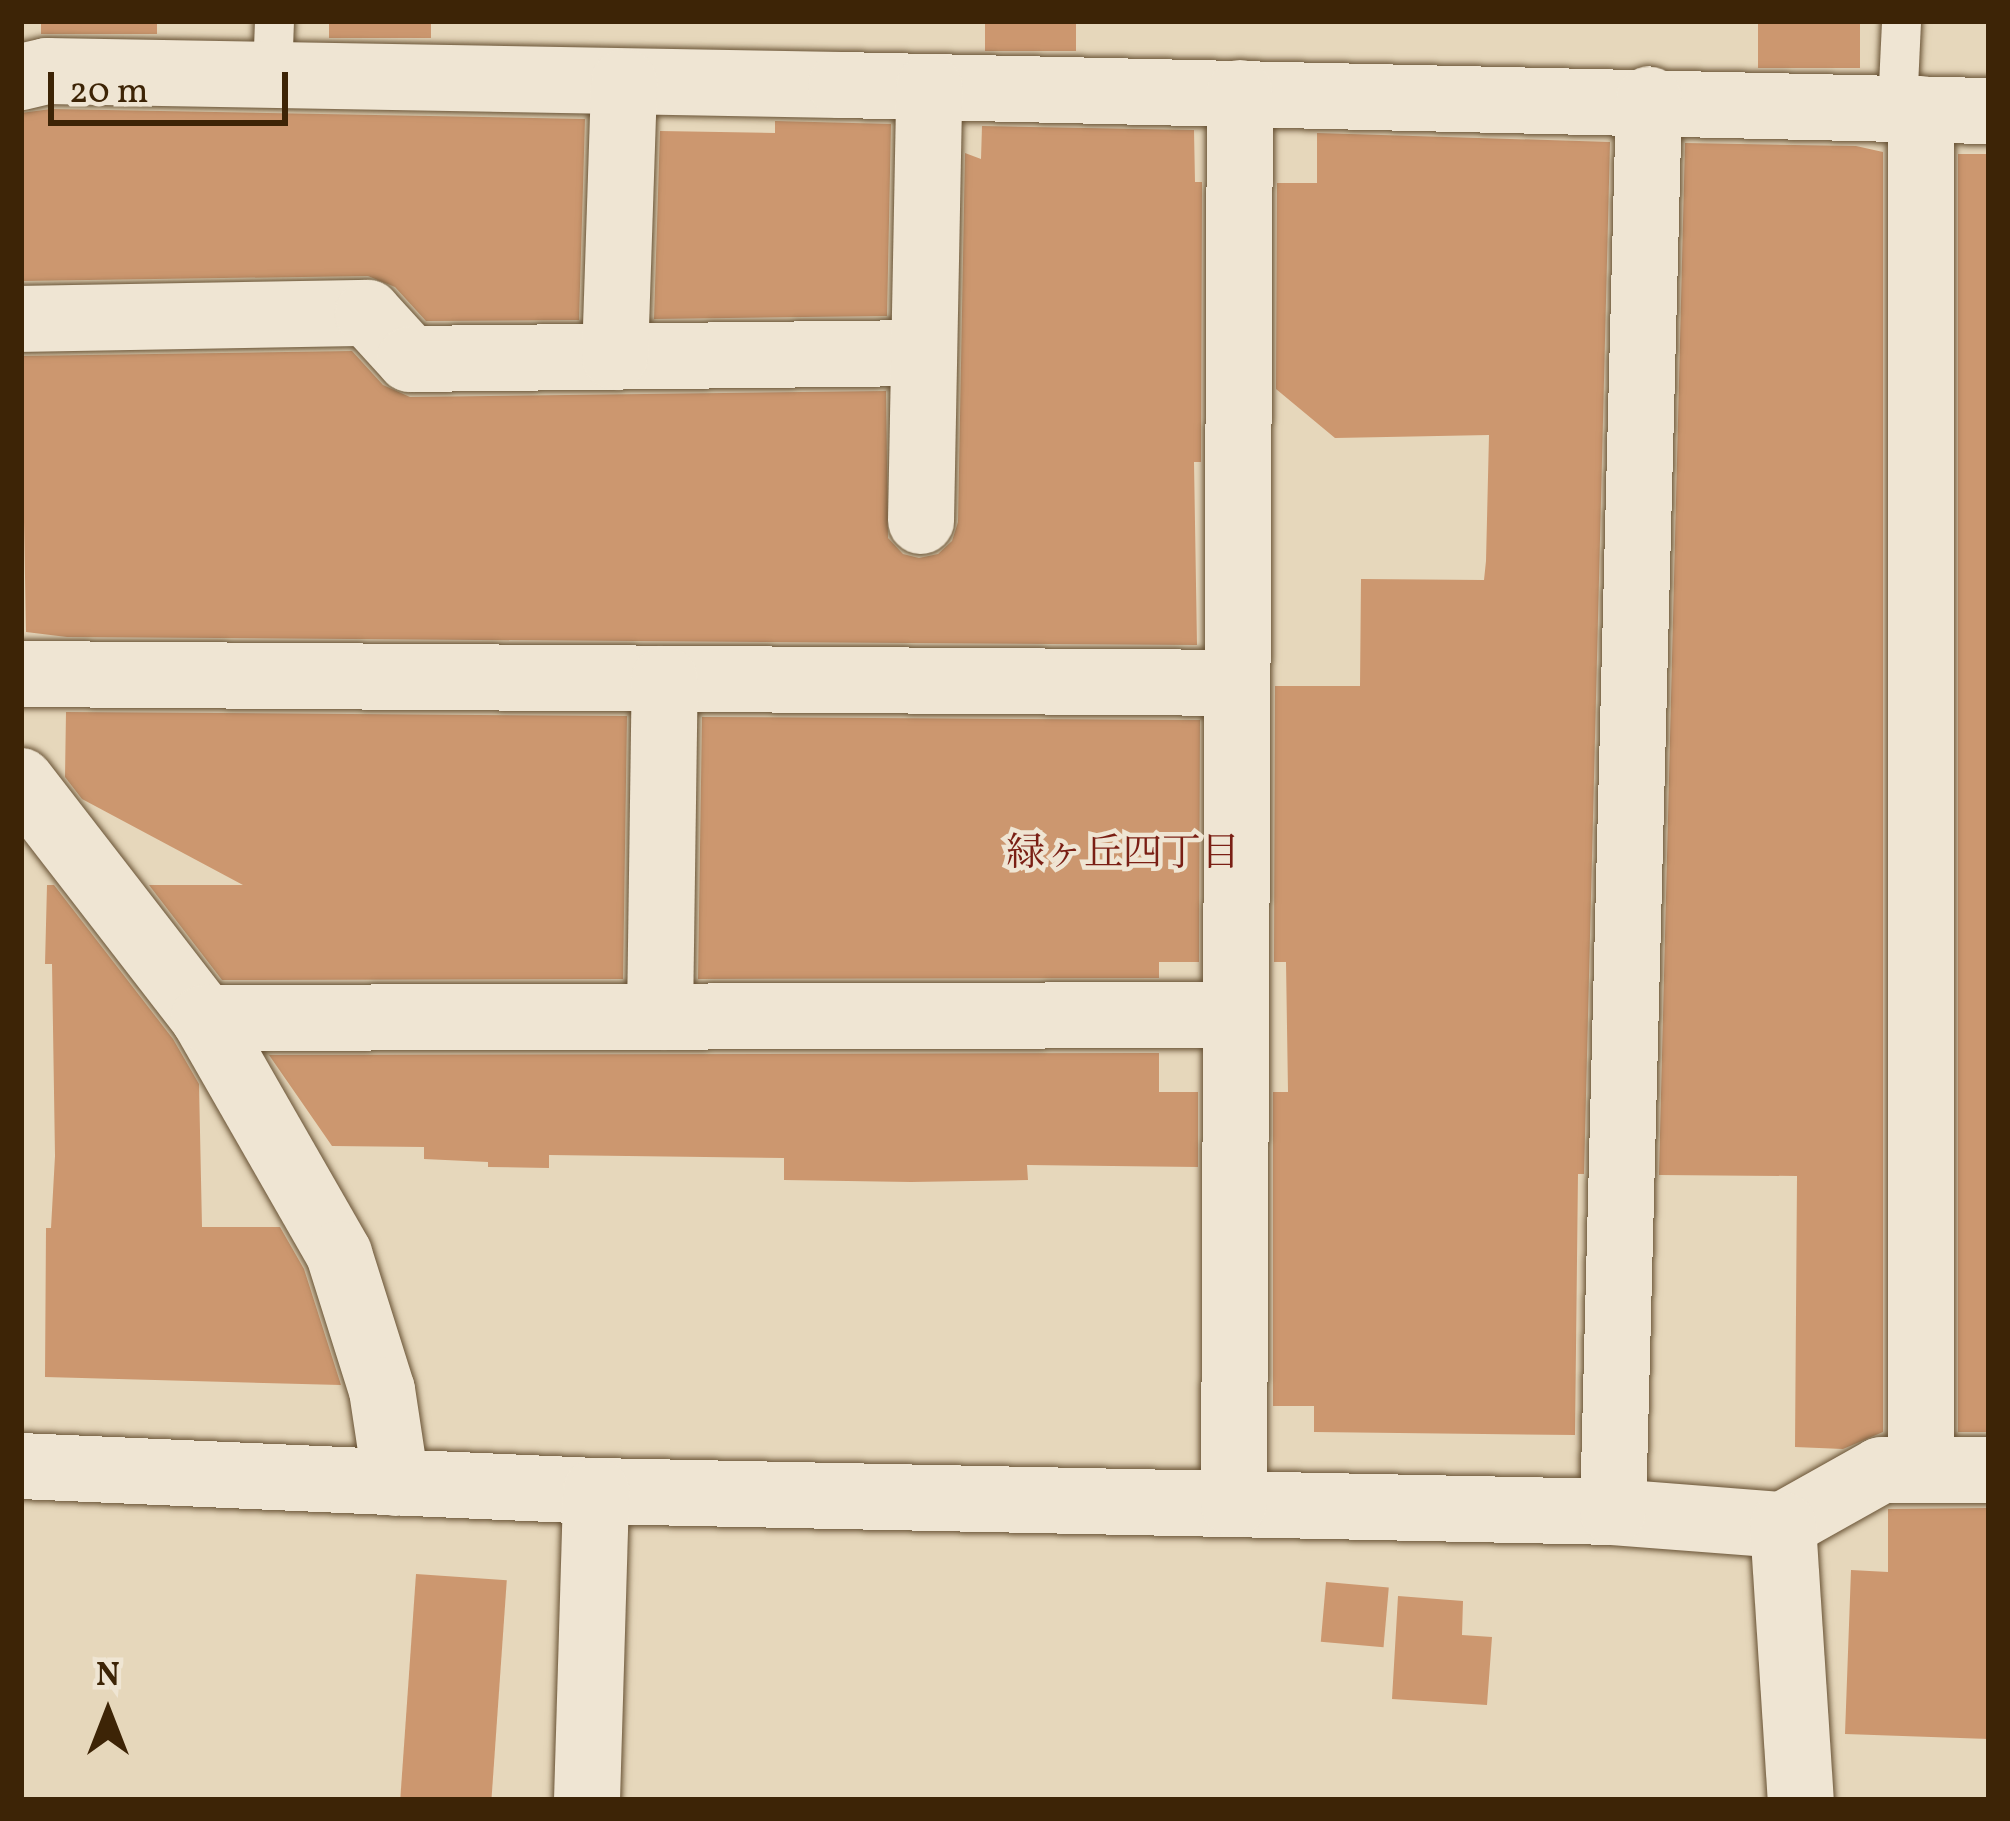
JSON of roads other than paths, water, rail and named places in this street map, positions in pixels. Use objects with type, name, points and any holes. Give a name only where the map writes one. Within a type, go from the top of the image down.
[{"type":"street","points":[[21,77],[273,48],[624,82],[1649,99],[1989,111]]},
{"type":"street","points":[[615,357],[624,82]]},
{"type":"street","points":[[921,521],[929,87]]},
{"type":"street","points":[[1234,1504],[1240,93]]},
{"type":"street","points":[[1612,1512],[1649,99]]},
{"type":"street","points":[[1909,108],[1921,1470]]},
{"type":"street","points":[[21,319],[368,313],[410,359],[921,353]]},
{"type":"street","points":[[21,674],[1237,683]]},
{"type":"street","points":[[660,1017],[665,680]]},
{"type":"street","points":[[21,781],[204,1018],[339,1255],[382,1390],[397,1483]]},
{"type":"street","points":[[204,1018],[1236,1016]]},
{"type":"street","points":[[21,1466],[596,1491],[1612,1512],[1783,1526],[1881,1470],[1989,1470]]},
{"type":"street","points":[[587,1800],[596,1491]]},
{"type":"street","points":[[1783,1526],[1801,1800]]},
{"type":"lane","points":[[1901,21],[1909,108]]},
{"type":"district","name":"緑ヶ丘四丁目","points":[[1123,855]]}]
